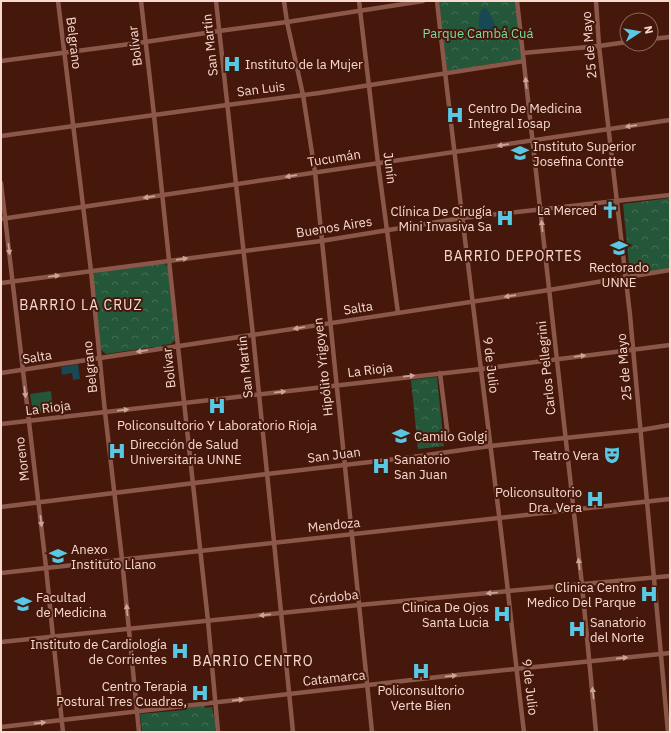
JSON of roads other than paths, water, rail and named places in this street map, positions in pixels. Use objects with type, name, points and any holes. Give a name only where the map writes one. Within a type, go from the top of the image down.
[{"type":"street","name":"Belgrano","points":[[58,1],[91,271],[139,732]]},
{"type":"street","name":"Bolívar","points":[[141,1],[208,621],[218,732]]},
{"type":"street","name":"San Martín","points":[[216,1],[253,335],[293,732]]},
{"type":"street","name":"Hipólito Yrigoyen","points":[[284,1],[287,22],[303,95],[315,172],[372,732]]},
{"type":"street","name":"Junín","points":[[359,1],[378,163],[398,313]]},
{"type":"street","points":[[1,61],[287,22],[423,1]]},
{"type":"street","name":"9 de Julio","points":[[437,1],[524,732]]},
{"type":"street","name":"Carlos Pellegrini","points":[[517,1],[582,585],[596,732]]},
{"type":"street","name":"25 de Mayo","points":[[596,1],[599,46],[630,315],[669,732]]},
{"type":"street","points":[[659,38],[670,37]]},
{"type":"street","points":[[523,53],[619,43]]},
{"type":"street","name":"San Luis","points":[[1,136],[303,95],[524,61]]},
{"type":"street","name":"Tucumán","points":[[3,218],[670,120]]},
{"type":"street","name":"Moreno","points":[[1,183],[3,218],[13,281],[39,503],[63,732]]},
{"type":"street","name":"Buenos Aires","points":[[1,283],[321,241],[462,218],[670,195]]},
{"type":"street","name":"Salta","points":[[1,373],[472,302],[670,270]]},
{"type":"street","name":"La Rioja","points":[[1,424],[481,369],[670,345]]},
{"type":"street","points":[[440,373],[448,436]]},
{"type":"street","name":"San Juan","points":[[1,507],[490,446],[641,430],[670,425]]},
{"type":"street","name":"Mendoza","points":[[1,573],[670,498]]},
{"type":"street","name":"Córdoba","points":[[1,642],[359,605],[670,576]]},
{"type":"street","name":"Catamarca","points":[[1,727],[216,702],[670,653]]},
{"type":"water","points":[[486,8],[497,31],[497,35],[492,37],[483,32],[479,26],[479,18],[482,9]]},
{"type":"water","points":[[78,364],[80,379],[73,380],[72,373],[62,375],[61,367]]},
{"type":"place","name":"Instituto de la Mujer","points":[[232,64]]},
{"type":"place","name":"Centro De Medicina Integral Iosap","points":[[455,115]]},
{"type":"place","name":"Instituto Superior Josefina Contte","points":[[520,153]]},
{"type":"place","name":"La Merced","points":[[610,210]]},
{"type":"place","name":"Clínica De Cirugía Mini Invasiva Sa","points":[[505,218]]},
{"type":"place","name":"Rectorado UNNE","points":[[619,248]]},
{"type":"place","name":"Policonsultorio Y Laboratorio Rioja","points":[[217,406]]},
{"type":"place","name":"Camilo Golgi","points":[[401,436]]},
{"type":"place","name":"Dirección de Salud Universitaria UNNE","points":[[117,451]]},
{"type":"place","name":"Teatro Vera","points":[[612,455]]},
{"type":"place","name":"Sanatorio San Juan","points":[[381,466]]},
{"type":"place","name":"Policonsultorio Dra. Vera","points":[[595,499]]},
{"type":"place","name":"Anexo Instituto Llano","points":[[58,556]]},
{"type":"place","name":"Clinica Centro Medico Del Parque","points":[[649,594]]},
{"type":"place","name":"Facultad de Medicina","points":[[23,604]]},
{"type":"place","name":"Clinica De Ojos Santa Lucia","points":[[502,614]]},
{"type":"place","name":"Sanatorio del Norte","points":[[577,629]]},
{"type":"place","name":"Instituto de Cardiología de Corrientes","points":[[180,651]]},
{"type":"place","name":"Policonsultorio Verte Bien","points":[[421,671]]},
{"type":"place","name":"Centro Terapia Postural Tres Cuadras,","points":[[200,693]]},
{"type":"district","name":"BARRIO DEPORTES","points":[[513,256]]},
{"type":"district","name":"BARRIO LA CRUZ","points":[[81,305]]},
{"type":"district","name":"BARRIO CENTRO","points":[[253,661]]},
{"type":"park label","name":"Parque Cambá Cuá","points":[[478,33]]}]
